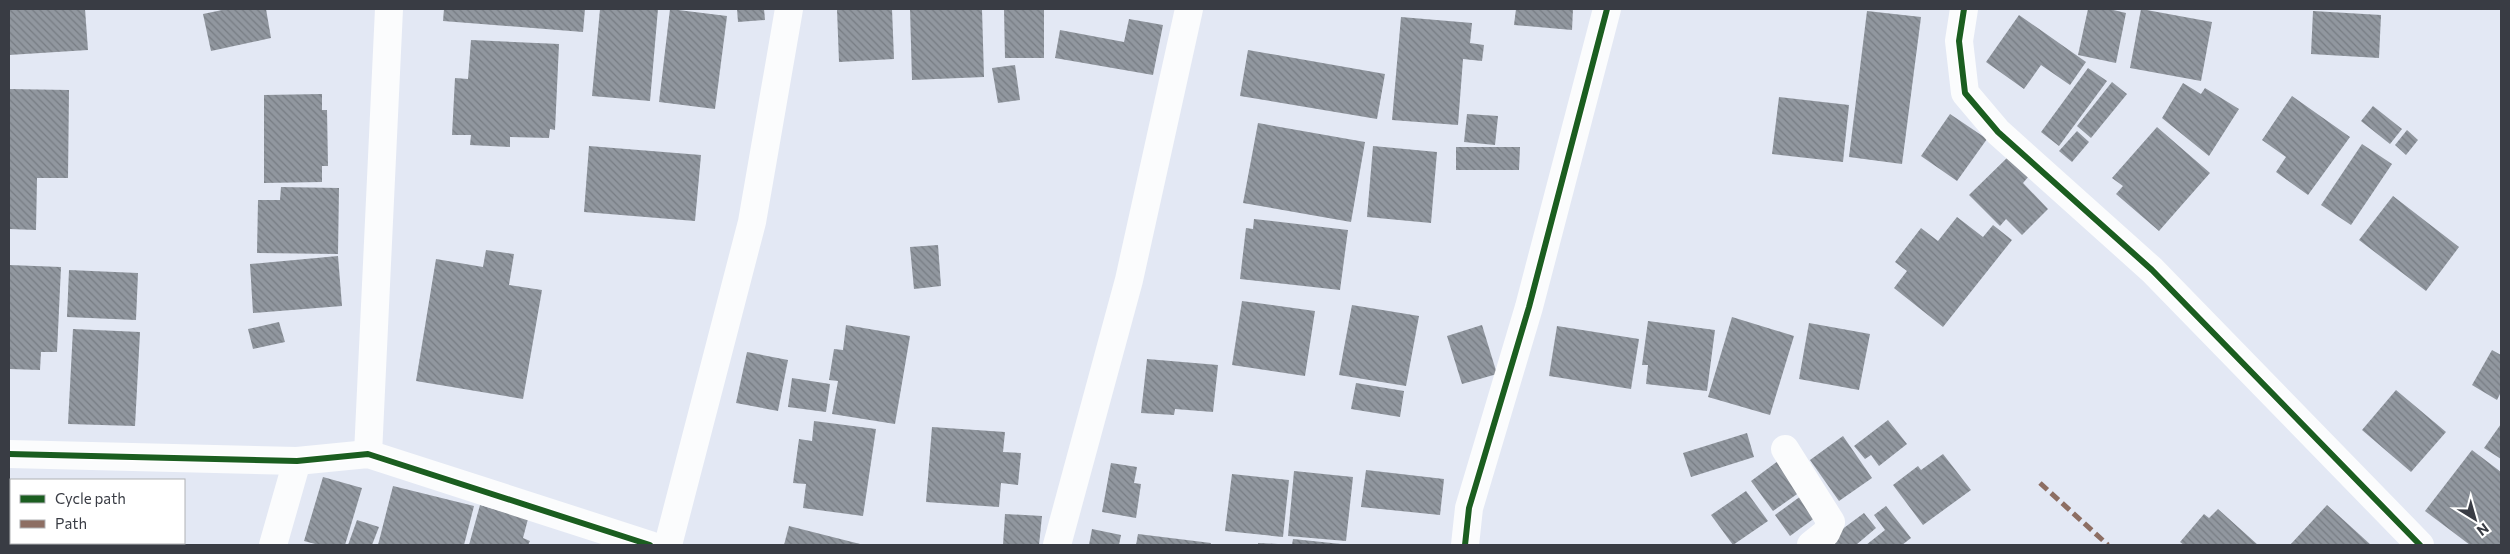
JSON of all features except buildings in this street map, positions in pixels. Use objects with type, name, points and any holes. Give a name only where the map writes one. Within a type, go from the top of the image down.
[{"type":"street","points":[[368,454],[389,9]]},
{"type":"street","points":[[668,545],[752,222],[789,9]]},
{"type":"street","points":[[1057,545],[1129,280],[1189,9]]},
{"type":"street","points":[[1465,545],[1469,508],[1528,307],[1607,9]]},
{"type":"street","points":[[1964,9],[1959,41],[1965,93],[1998,132],[2152,270],[2420,545]]},
{"type":"street","points":[[1785,449],[1832,522],[1826,533],[1811,545]]},
{"type":"street","points":[[9,454],[297,461],[368,454],[650,545]]},
{"type":"street","points":[[273,545],[297,461]]},
{"type":"marked path","points":[[2040,483],[2108,545]]},
{"type":"cycle path","points":[[1465,545],[1469,508],[1529,307],[1607,9]]},
{"type":"cycle path","points":[[1964,9],[1959,41],[1965,93],[1998,132],[2152,270],[2420,545]]},
{"type":"cycle path","points":[[9,454],[297,461],[368,454],[650,545]]}]
